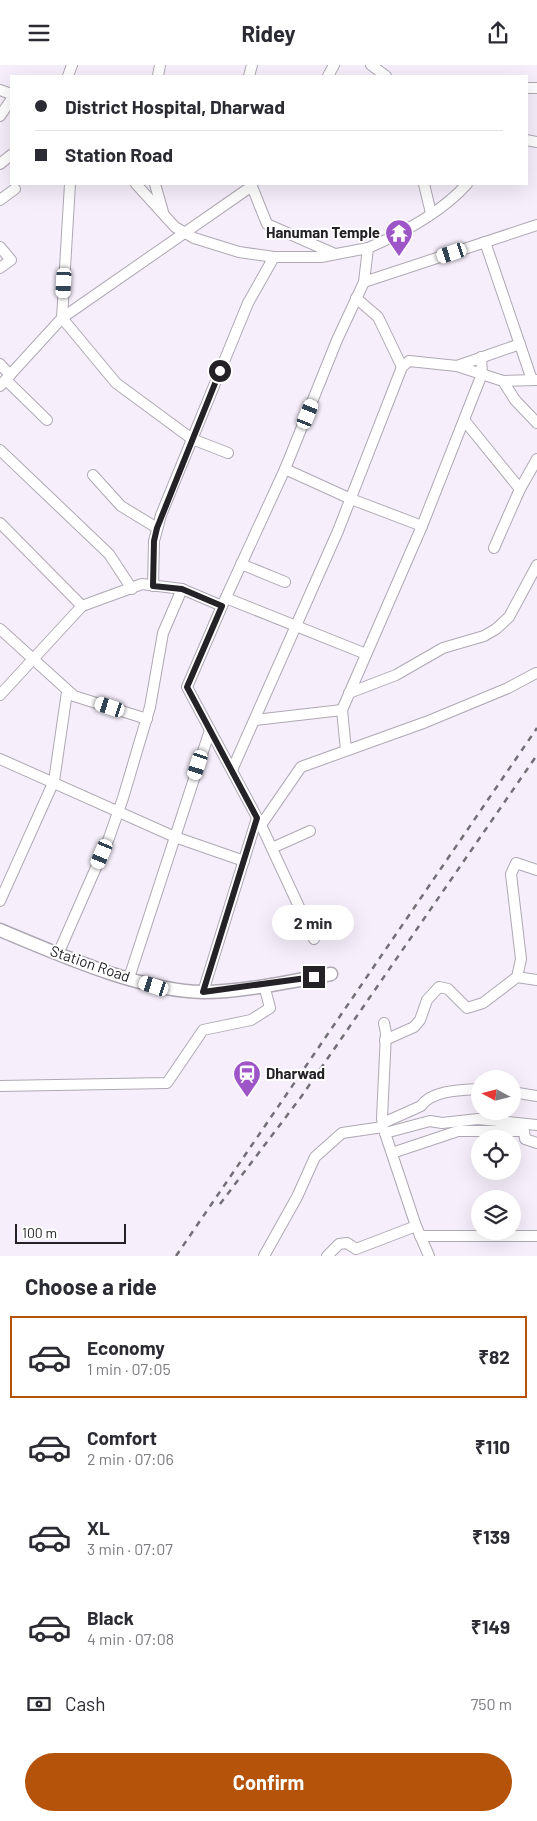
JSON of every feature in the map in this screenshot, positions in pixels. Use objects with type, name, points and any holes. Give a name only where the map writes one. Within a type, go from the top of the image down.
[{"type":"main road","name":"Station Road","points":[[0,930],[58,954],[154,986],[203,992],[264,985],[331,974]]},
{"type":"street","points":[[372,65],[385,75]]},
{"type":"street","points":[[0,116],[10,101]]},
{"type":"street","points":[[0,164],[10,156]]},
{"type":"street","points":[[70,185],[62,318],[116,383],[192,439],[228,453]]},
{"type":"street","points":[[137,185],[175,227],[239,252],[274,257],[321,257],[368,248],[401,233],[457,194],[465,185]]},
{"type":"street","points":[[155,185],[164,215]]},
{"type":"street","points":[[5,381],[62,318],[187,233],[251,185],[267,224],[335,254]]},
{"type":"street","points":[[424,185],[430,213]]},
{"type":"street","points":[[0,200],[15,189]]},
{"type":"street","points":[[364,282],[537,225]]},
{"type":"street","points":[[232,770],[351,499],[402,367],[409,361],[457,366],[503,381],[534,380],[485,242]]},
{"type":"street","points":[[0,247],[10,260],[0,268]]},
{"type":"street","points":[[314,939],[259,822],[187,687],[285,469],[364,282],[368,248]]},
{"type":"street","points":[[153,586],[154,541],[157,528],[248,303],[274,257]]},
{"type":"street","points":[[356,298],[378,317],[402,367]]},
{"type":"street","points":[[457,366],[520,344]]},
{"type":"street","points":[[346,750],[342,710],[422,526],[464,421],[482,374],[481,357]]},
{"type":"street","points":[[0,364],[5,381],[47,419]]},
{"type":"street","points":[[503,381],[515,400],[537,423]]},
{"type":"street","points":[[464,421],[520,489]]},
{"type":"street","points":[[0,450],[109,554],[132,589]]},
{"type":"street","points":[[494,548],[520,489],[537,459]]},
{"type":"street","points":[[285,469],[351,499],[422,526]]},
{"type":"street","points":[[94,475],[121,506],[157,528]]},
{"type":"street","points":[[0,523],[82,606]]},
{"type":"street","points":[[241,564],[286,582]]},
{"type":"street","points":[[349,693],[396,675],[444,648],[484,636],[496,629],[509,617],[537,565]]},
{"type":"street","points":[[0,695],[82,606],[142,585],[182,589],[296,626],[366,653]]},
{"type":"street","points":[[58,954],[109,839],[146,719],[163,633],[182,589]]},
{"type":"street","points":[[0,629],[74,696],[146,719]]},
{"type":"street","points":[[203,992],[244,861],[259,822],[301,767],[426,722],[508,688],[536,673]]},
{"type":"street","points":[[0,901],[54,781],[67,691]]},
{"type":"street","points":[[255,720],[342,710]]},
{"type":"street","points":[[129,978],[210,729]]},
{"type":"street","points":[[0,759],[54,781],[117,812],[175,837],[244,861]]},
{"type":"street","points":[[272,848],[310,831]]},
{"type":"street","points":[[385,1040],[414,1027],[420,1020],[427,1000],[439,987],[448,989],[467,1008],[475,1007],[517,977],[521,959],[510,874],[516,863],[537,870]]},
{"type":"street","points":[[517,977],[537,980]]},
{"type":"street","points":[[0,1087],[167,1083],[203,1030],[251,1020],[270,1008],[264,985]]},
{"type":"street","points":[[384,1023],[384,1127],[418,1231],[429,1256]]},
{"type":"street","points":[[384,1127],[440,1094],[471,1090]]},
{"type":"street","points":[[521,1094],[537,1096]]},
{"type":"street","points":[[264,1256],[297,1197],[315,1157],[342,1133],[430,1121],[442,1123],[478,1119],[537,1125]]},
{"type":"street","points":[[392,1153],[458,1131],[524,1131],[525,1139],[537,1143]]},
{"type":"street","points":[[327,1256],[334,1247],[343,1243],[356,1249],[418,1231],[537,1236]]},
{"type":"street","points":[[343,1243],[348,1256]]},
{"type":"railway","points":[[176,1256],[537,728]]},
{"type":"railway","points":[[220,1204],[301,1097],[537,755]]},
{"type":"place","name":"Hanuman Temple","points":[[399,257]]},
{"type":"place","name":"Dharwad","points":[[247,1098]]},
{"type":"route","points":[[220,371],[161,515],[154,541],[153,586],[182,589],[222,606],[187,687],[257,818],[203,992],[314,977]]}]
